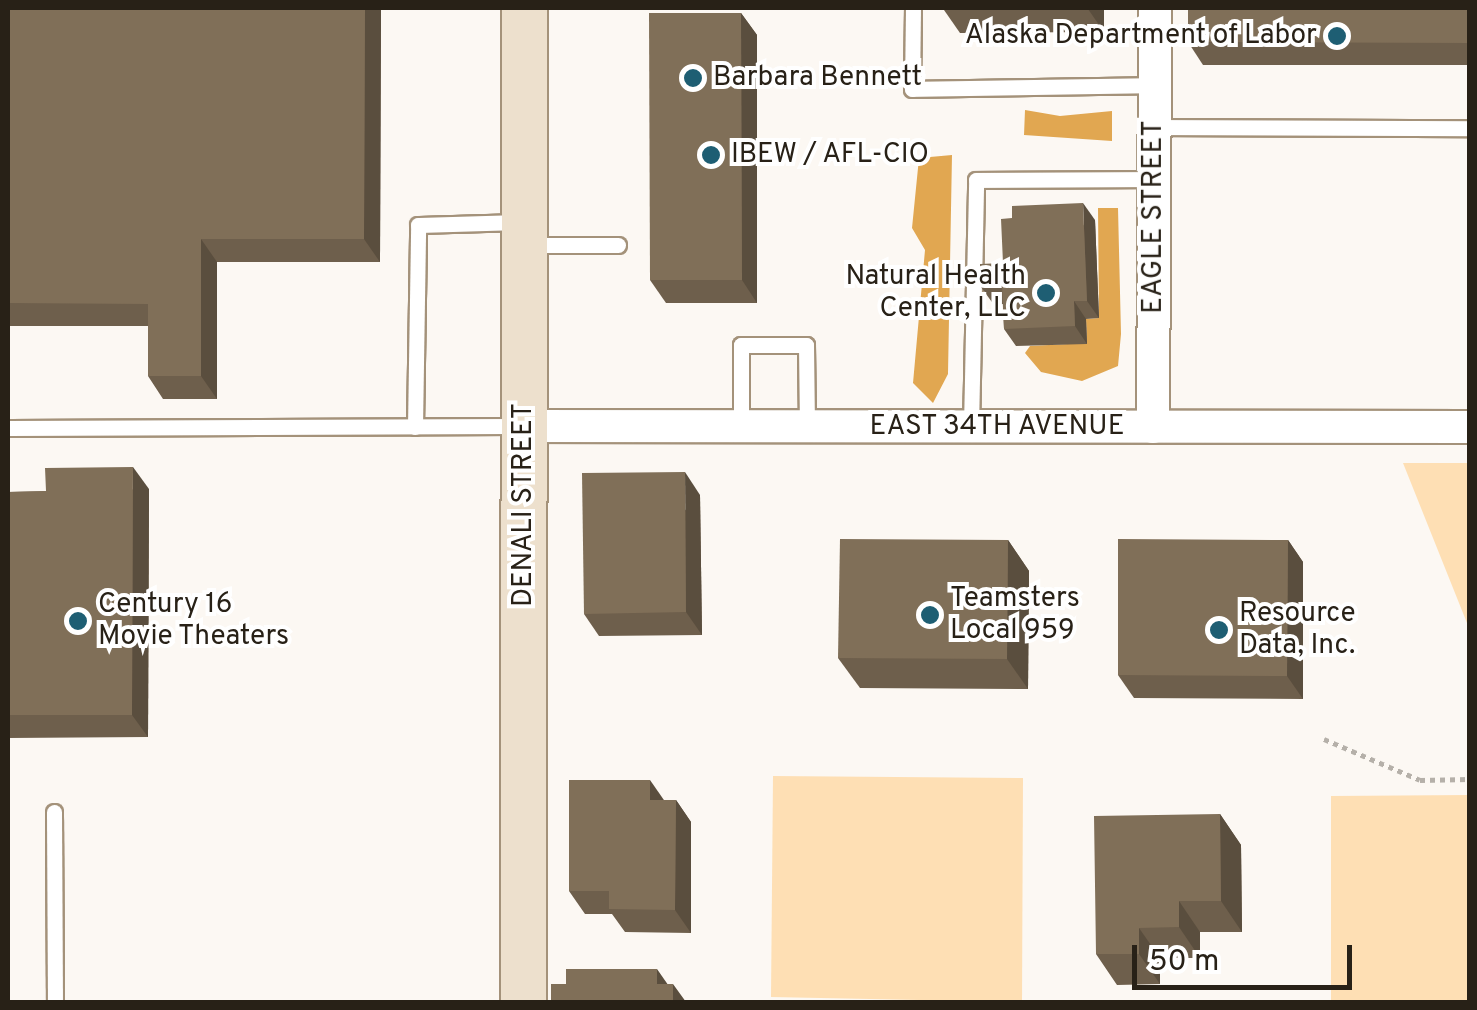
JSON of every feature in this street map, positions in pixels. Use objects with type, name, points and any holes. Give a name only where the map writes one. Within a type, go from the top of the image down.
[{"type":"street","name":"DENALI STREET","points":[[523,1002],[524,8]]},
{"type":"street","name":"EAGLE STREET","points":[[1153,427],[1155,8]]},
{"type":"street","name":"EAST 34TH AVENUE","points":[[524,426],[1470,427]]},
{"type":"lane","points":[[913,8],[912,88],[1154,85]]},
{"type":"lane","points":[[1154,128],[1470,128]]},
{"type":"lane","points":[[971,427],[976,180],[1154,179]]},
{"type":"lane","points":[[416,427],[418,225],[618,245]]},
{"type":"lane","points":[[741,427],[742,346],[806,344],[807,427]]},
{"type":"lane","points":[[8,428],[524,426]]},
{"type":"lane","points":[[54,812],[55,1002]]},
{"type":"path","points":[[1324,739],[1420,780],[1470,778]]},
{"type":"shaded area","points":[[1025,110],[1060,116],[1112,111],[1112,141],[1024,135]]},
{"type":"shaded area","points":[[952,155],[948,374],[933,403],[913,383],[925,250],[912,228],[919,158]]},
{"type":"shaded area","points":[[1098,208],[1118,208],[1121,334],[1118,366],[1082,381],[1041,372],[1025,353],[1030,346],[1087,343],[1086,319],[1099,318]]},
{"type":"shaded area","points":[[1403,463],[1469,463],[1469,628]]},
{"type":"shaded area","points":[[773,776],[1023,778],[1022,1002],[771,997]]},
{"type":"shaded area","points":[[1469,795],[1469,1002],[1331,1002],[1331,796]]},
{"type":"building","points":[[8,8],[365,8],[364,239],[201,239],[201,376],[148,376],[148,304],[8,303]]},
{"type":"building","points":[[1088,8],[1088,9],[944,10]]},
{"type":"building","name":"Alaska Department of Labor","points":[[1188,8],[1470,8],[1470,43],[1188,42]]},
{"type":"building","name":"IBEW / AFL-CIO","points":[[649,13],[741,13],[742,280],[650,280]]},
{"type":"building","name":"Natural Health Center, LLC","points":[[1083,203],[1087,301],[1074,301],[1075,326],[1004,329],[1002,286],[981,287],[980,264],[1003,263],[1001,219],[1012,218],[1012,206]]},
{"type":"building","name":"Century 16 Movie Theaters","points":[[133,467],[132,715],[8,715],[8,492],[46,491],[45,468]]},
{"type":"building","points":[[685,472],[686,612],[584,614],[582,473]]},
{"type":"building","points":[[840,539],[1008,540],[1007,659],[838,658]]},
{"type":"building","name":"Resource Data, Inc.","points":[[1118,539],[1288,540],[1287,676],[1118,675]]},
{"type":"building","points":[[569,780],[650,780],[650,800],[676,800],[675,910],[609,909],[609,891],[569,891]]},
{"type":"building","points":[[1220,814],[1221,901],[1179,901],[1179,927],[1139,928],[1139,954],[1096,954],[1094,816]]},
{"type":"building","points":[[566,969],[657,969],[657,984],[673,984],[673,1002],[551,1002],[551,984],[566,984]]},
{"type":"place","name":"Alaska Department of Labor","points":[[1337,36]]},
{"type":"place","name":"Barbara Bennett","points":[[693,78]]},
{"type":"place","name":"IBEW / AFL-CIO","points":[[711,155]]},
{"type":"place","name":"Natural Health Center, LLC","points":[[1046,293]]},
{"type":"place","name":"Teamsters Local 959","points":[[930,615]]},
{"type":"place","name":"Century 16 Movie Theaters","points":[[78,621]]},
{"type":"place","name":"Resource Data, Inc.","points":[[1219,630]]}]
